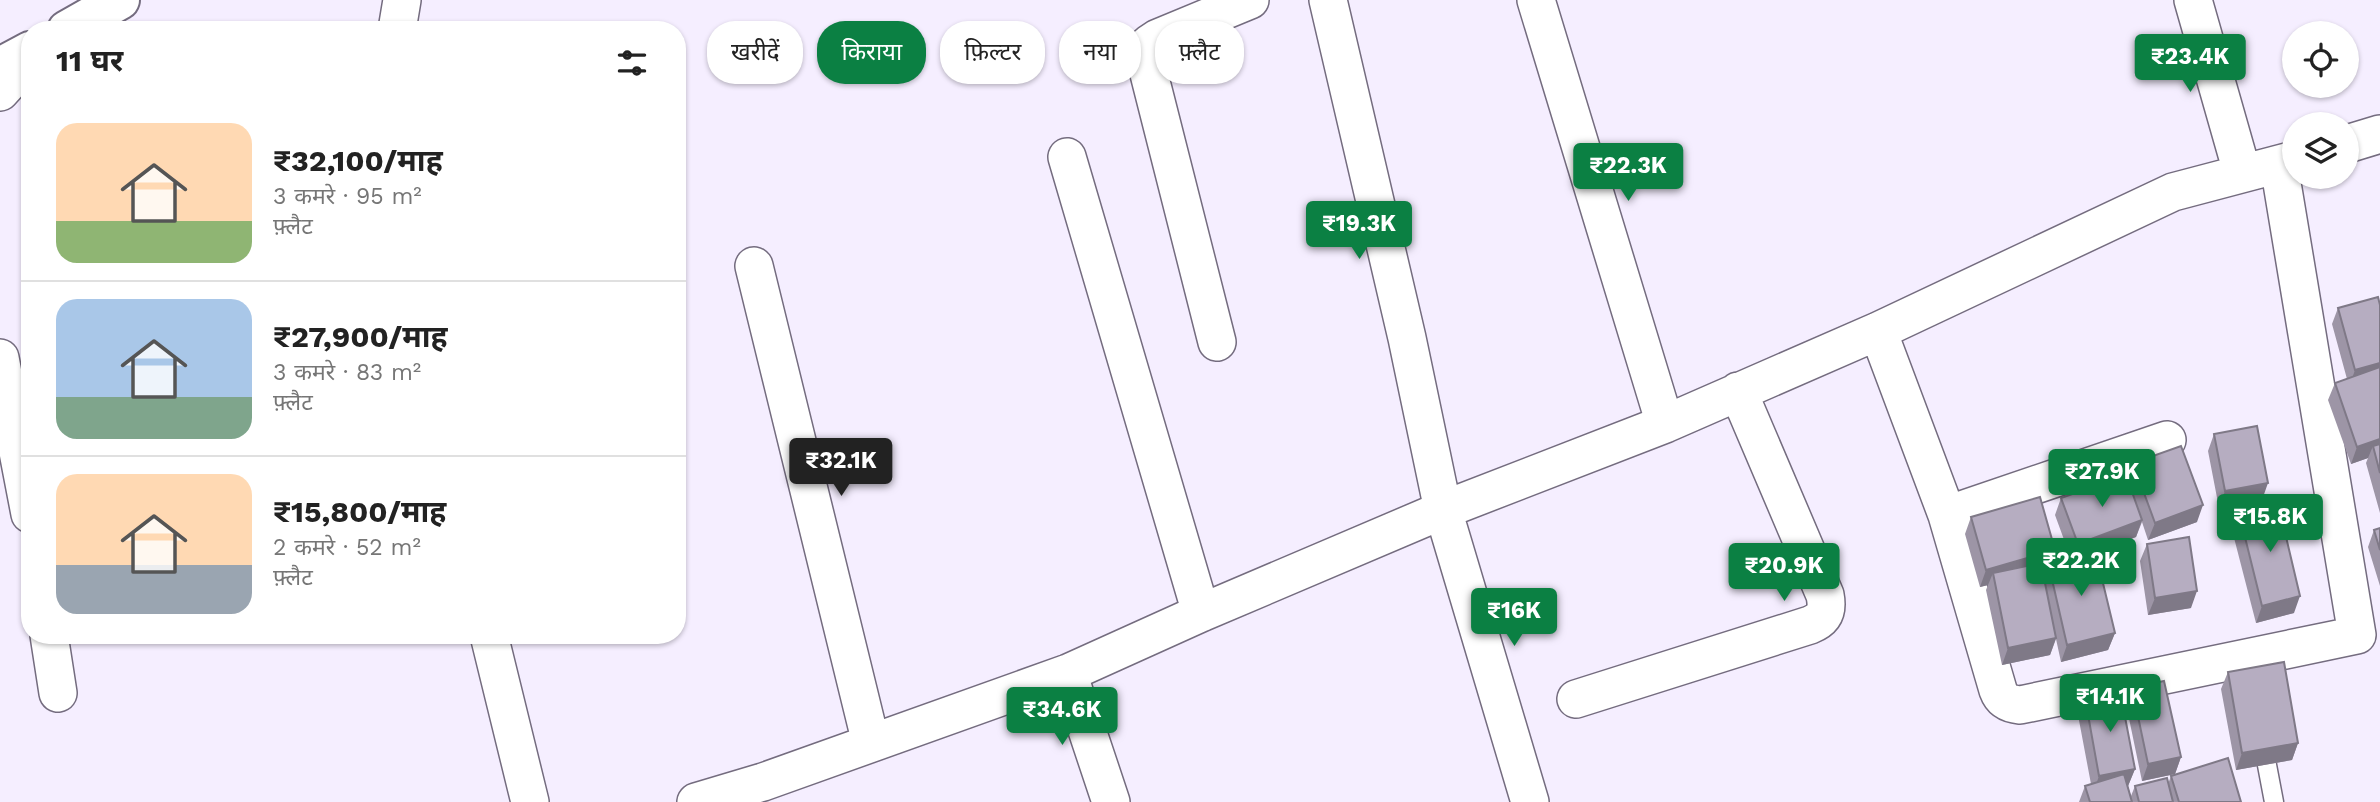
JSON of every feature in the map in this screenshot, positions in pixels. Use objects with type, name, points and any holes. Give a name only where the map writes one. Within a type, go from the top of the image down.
[{"type":"street","points":[[83,21],[120,0]]},
{"type":"street","points":[[398,21],[402,0]]},
{"type":"street","points":[[1217,342],[1144,54],[1149,44],[1158,38],[1251,0]]},
{"type":"street","points":[[1328,0],[1407,338],[1443,510],[1530,802]]},
{"type":"street","points":[[1536,0],[1665,424]]},
{"type":"street","points":[[2193,0],[2242,172]]},
{"type":"street","points":[[0,67],[21,56]]},
{"type":"street","points":[[0,92],[21,69]]},
{"type":"street","points":[[2359,140],[2380,134]]},
{"type":"street","points":[[1067,157],[1201,613]]},
{"type":"street","points":[[696,802],[763,782],[1068,673],[1443,510],[1665,424],[1878,331],[2173,192],[2242,172],[2282,164]]},
{"type":"street","points":[[1878,331],[1947,515],[1998,690],[2011,704],[2020,705],[2247,664],[2368,631],[2292,189]]},
{"type":"street","points":[[754,266],[871,743]]},
{"type":"street","points":[[0,358],[21,467]]},
{"type":"street","points":[[1576,699],[1810,625],[1824,616],[1827,609],[1825,595],[1738,391]]},
{"type":"street","points":[[1947,515],[2167,440]]},
{"type":"street","points":[[50,644],[58,693]]},
{"type":"street","points":[[491,644],[530,802]]},
{"type":"street","points":[[1068,673],[1111,802]]},
{"type":"lane","points":[[2259,723],[2274,802]]},
{"type":"building","points":[[2378,297],[2380,363],[2355,370],[2338,308]]},
{"type":"building","points":[[2380,367],[2380,439],[2357,447],[2335,383]]},
{"type":"building","points":[[2257,426],[2268,483],[2225,491],[2214,434]]},
{"type":"building","points":[[2380,444],[2380,473],[2373,446]]},
{"type":"building","points":[[2181,446],[2203,505],[2155,523],[2133,463]]},
{"type":"building","points":[[2126,475],[2142,520],[2078,544],[2061,498]]},
{"type":"building","points":[[2040,497],[2055,550],[1986,570],[1971,517]]},
{"type":"building","points":[[2278,503],[2300,596],[2262,606],[2239,513]]},
{"type":"building","points":[[2380,528],[2380,550],[2374,530]]},
{"type":"building","points":[[2189,537],[2197,591],[2155,598],[2147,544]]},
{"type":"building","points":[[2095,550],[2115,633],[2067,645],[2048,562]]},
{"type":"building","points":[[2041,563],[2056,638],[2008,648],[1993,573]]},
{"type":"building","points":[[2284,662],[2298,743],[2242,753],[2228,672]]},
{"type":"building","points":[[2164,681],[2181,757],[2148,764],[2132,688]]},
{"type":"building","points":[[2120,691],[2135,769],[2099,776],[2085,698]]},
{"type":"building","points":[[2228,758],[2241,802],[2179,802],[2171,776]]},
{"type":"building","points":[[2124,774],[2132,802],[2090,802],[2085,786]]},
{"type":"building","points":[[2167,778],[2173,802],[2139,802],[2135,786]]}]
